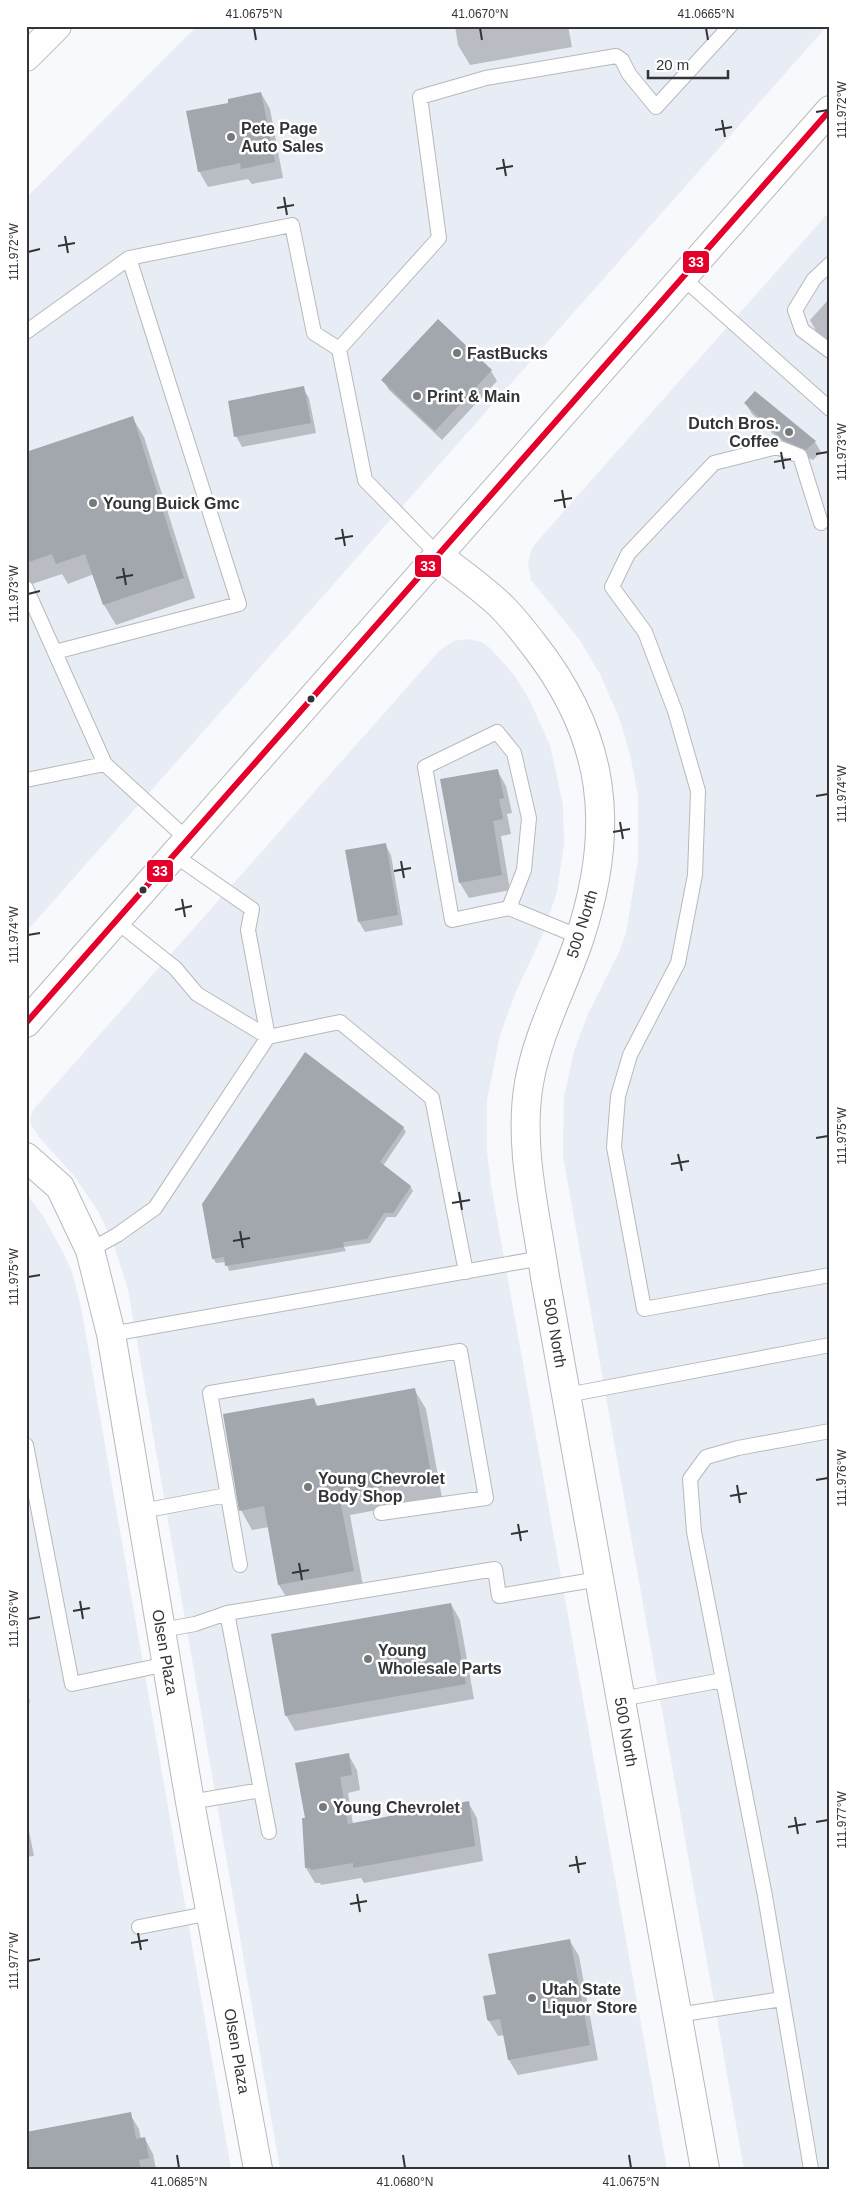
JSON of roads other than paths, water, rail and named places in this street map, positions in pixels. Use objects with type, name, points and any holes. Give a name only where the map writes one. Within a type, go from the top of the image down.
[{"type":"main road","points":[[26,57],[57,26]]},
{"type":"main road","points":[[26,1023],[830,110]]},
{"type":"main road","name":"500 North","points":[[438,555],[502,607],[559,679],[569,695],[582,726],[592,759],[598,790],[601,822],[595,877],[580,937],[538,1042],[526,1110],[528,1156],[542,1258],[705,2169]]},
{"type":"main road","name":"Olsen Plaza","points":[[26,1157],[60,1187],[90,1250],[111,1334],[190,1802],[258,2169]]},
{"type":"lane","points":[[339,349],[439,238],[420,97],[486,78],[616,56],[622,60],[629,74],[656,107],[730,26]]},
{"type":"lane","points":[[26,332],[129,258],[292,225],[314,333],[339,349],[365,480],[438,555]]},
{"type":"lane","points":[[55,652],[239,604],[129,258]]},
{"type":"lane","points":[[830,264],[814,279],[795,310],[802,330],[830,351]]},
{"type":"lane","points":[[682,277],[830,409]]},
{"type":"lane","points":[[821,523],[800,456],[777,447],[714,463],[628,554],[612,587],[645,632],[675,711],[698,791],[695,875],[678,963],[630,1055],[618,1096],[614,1147],[644,1308],[830,1275]]},
{"type":"lane","points":[[26,588],[105,764],[181,847],[252,908],[248,930],[268,1037],[155,1208],[117,1235],[90,1250]]},
{"type":"lane","points":[[509,908],[524,870],[529,818],[514,753],[497,732],[425,767],[452,920],[509,908],[580,937]]},
{"type":"lane","points":[[26,780],[105,764]]},
{"type":"lane","points":[[116,921],[175,968],[197,994],[268,1037],[340,1022],[432,1098],[466,1272]]},
{"type":"lane","points":[[111,1334],[542,1258]]},
{"type":"lane","points":[[567,1395],[830,1345]]},
{"type":"lane","points":[[240,1565],[210,1393],[460,1351],[486,1498],[381,1513]]},
{"type":"lane","points":[[811,2169],[782,1999],[694,1532],[690,1479],[706,1457],[738,1448],[830,1431]]},
{"type":"lane","points":[[26,1445],[72,1684],[168,1664]]},
{"type":"lane","points":[[142,1511],[227,1495]]},
{"type":"lane","points":[[162,1630],[195,1624],[227,1613],[495,1569],[499,1596],[599,1578]]},
{"type":"lane","points":[[227,1613],[269,1832]]},
{"type":"lane","points":[[620,1699],[723,1680]]},
{"type":"lane","points":[[190,1802],[261,1790]]},
{"type":"lane","points":[[139,1927],[212,1913]]},
{"type":"lane","points":[[677,2015],[782,1999]]},
{"type":"place","name":"Pete Page Auto Sales","points":[[231,137]]},
{"type":"place","name":"FastBucks","points":[[457,353]]},
{"type":"place","name":"Print & Main","points":[[417,396]]},
{"type":"place","name":"Dutch Bros. Coffee","points":[[789,432]]},
{"type":"place","name":"Young Buick Gmc","points":[[93,503]]},
{"type":"place","name":"Young Chevrolet Body Shop","points":[[308,1487]]},
{"type":"place","name":"Young Wholesale Parts","points":[[368,1659]]},
{"type":"place","name":"Young Chevrolet","points":[[323,1807]]},
{"type":"place","name":"Utah State Liquor Store","points":[[532,1998]]}]
